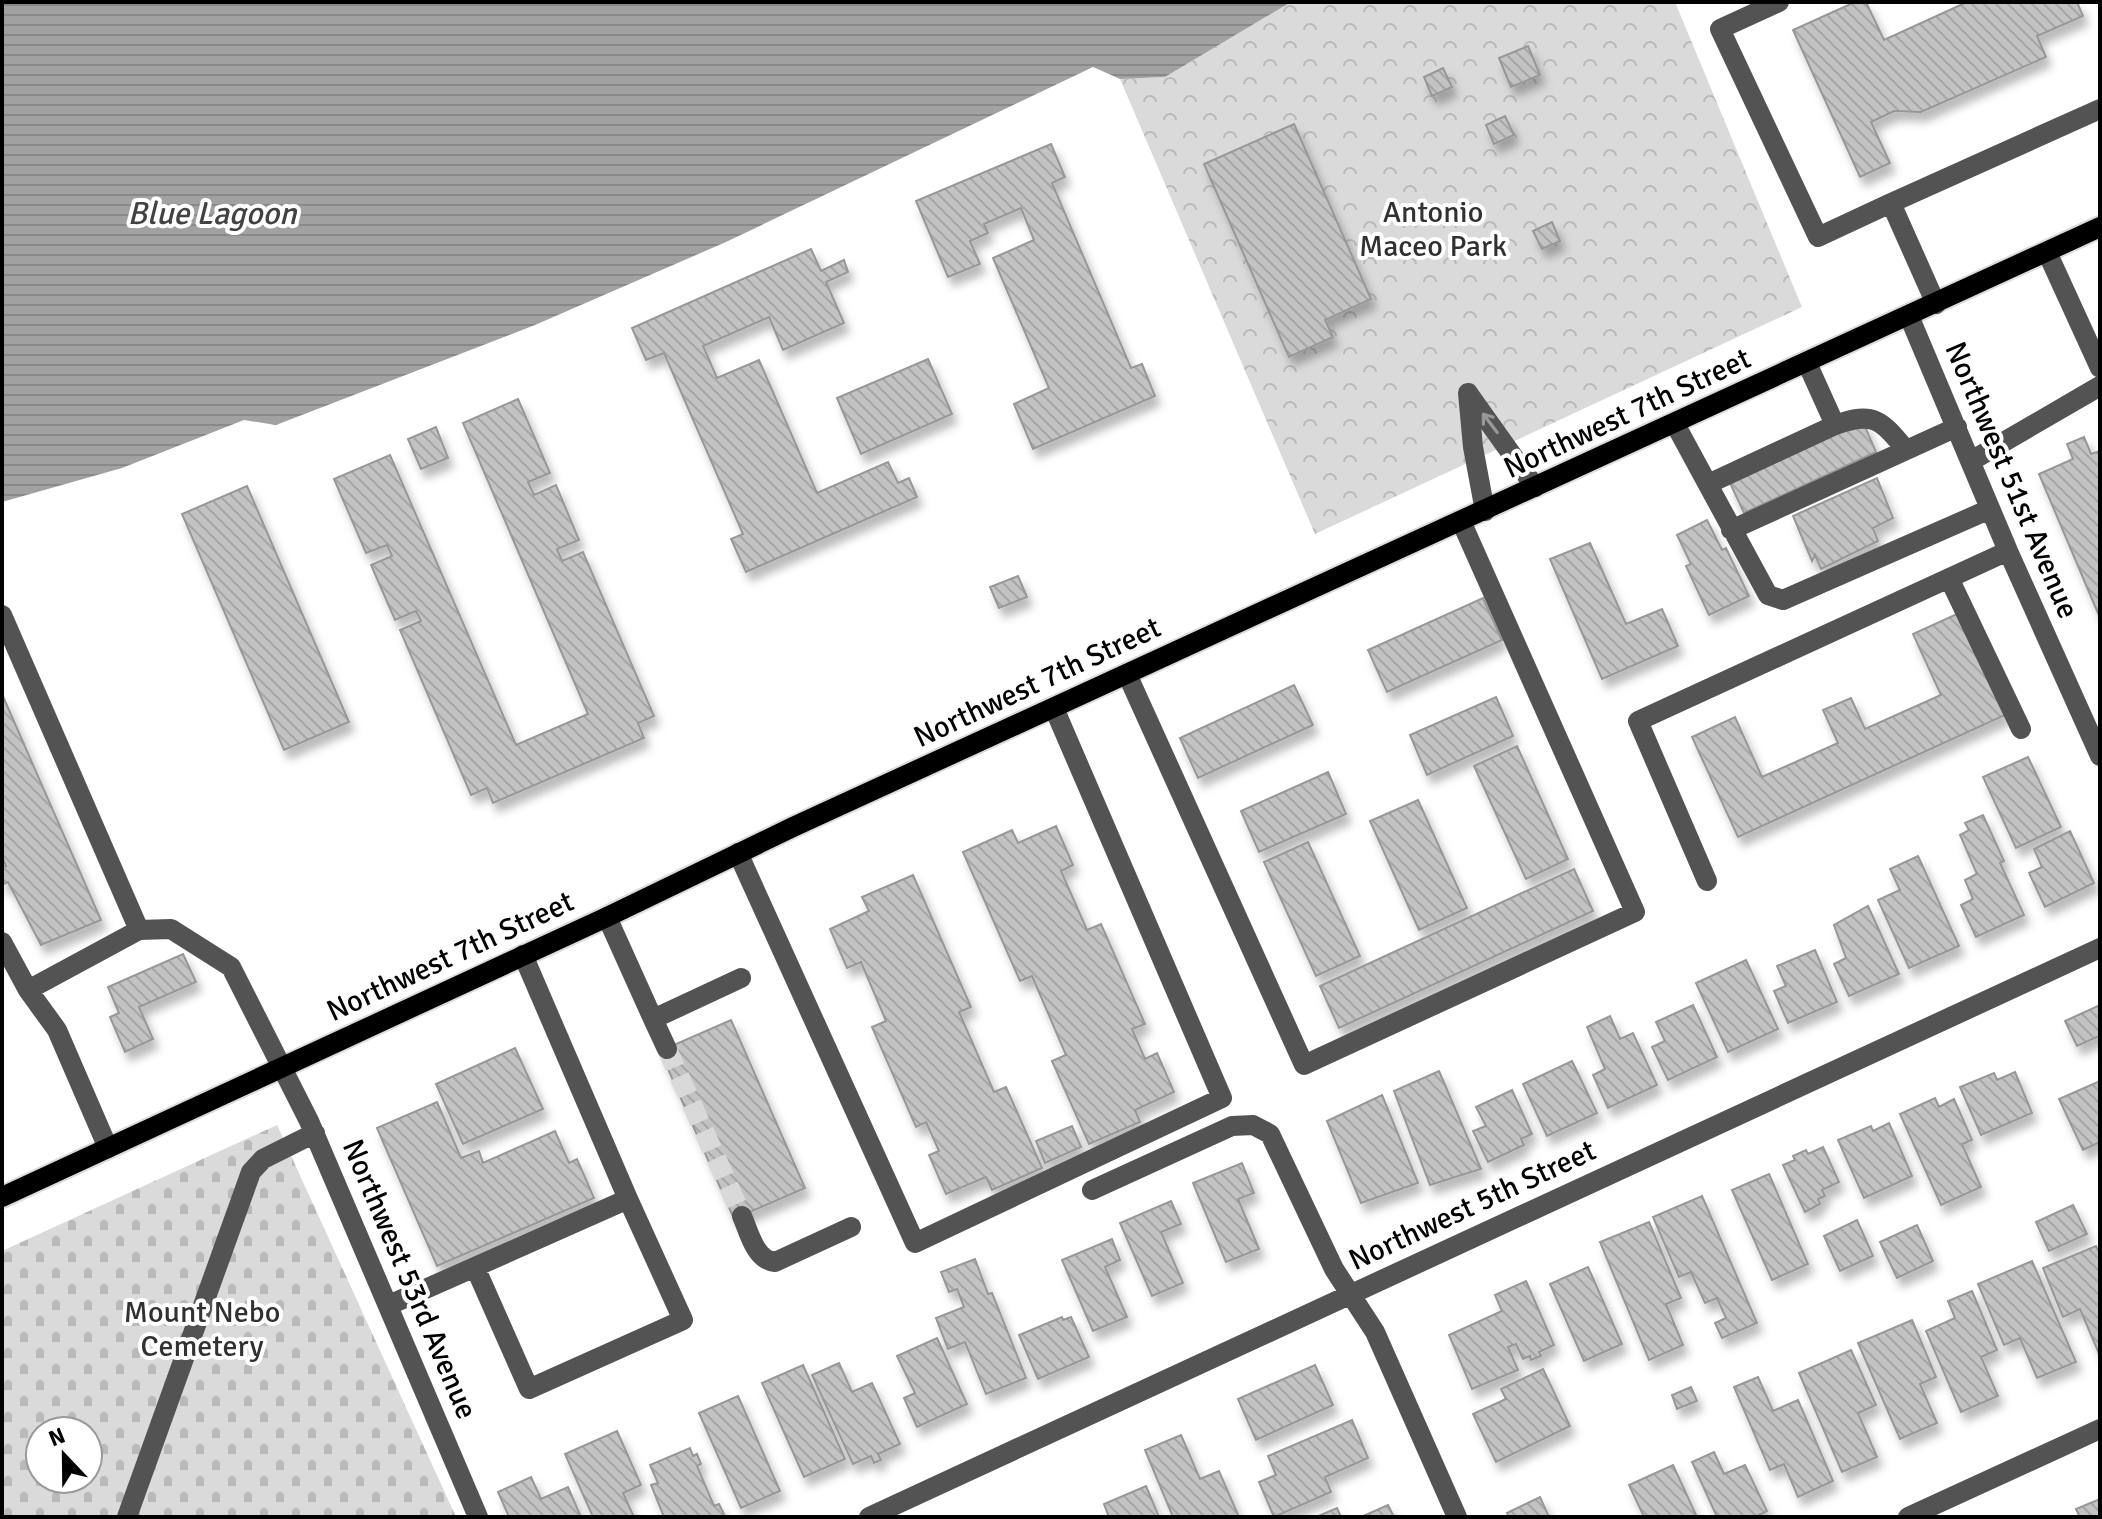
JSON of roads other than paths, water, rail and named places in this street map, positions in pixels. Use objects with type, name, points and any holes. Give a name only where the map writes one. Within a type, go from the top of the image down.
[{"type":"main road","name":"Northwest 7th Street","points":[[2,1197],[607,917],[738,853],[2100,227]]},
{"type":"street","points":[[1779,2],[1720,29],[1818,237],[2100,109]]},
{"type":"street","points":[[1891,203],[1936,304]]},
{"type":"street","points":[[2047,252],[2094,337],[2100,368]]},
{"type":"street","name":"Northwest 51st Avenue","points":[[1909,316],[2008,551],[2100,756]]},
{"type":"street","points":[[1807,363],[1835,425]]},
{"type":"street","points":[[1971,461],[2100,386]]},
{"type":"street","points":[[1485,511],[1473,447],[1468,393],[1535,487]]},
{"type":"street","points":[[1708,484],[1835,425],[1864,417],[1883,423],[1906,450]]},
{"type":"street","points":[[1675,424],[1768,595],[1783,600],[1990,509]]},
{"type":"street","points":[[1731,530],[1957,427]]},
{"type":"street","points":[[1127,674],[1304,1065],[1635,912],[1461,521]]},
{"type":"street","points":[[1707,881],[1638,721],[2008,551]]},
{"type":"street","points":[[1949,578],[2021,729]]},
{"type":"street","points":[[2,615],[139,930],[28,990]]},
{"type":"street","points":[[738,853],[915,1243],[1222,1098],[1054,708]]},
{"type":"street","points":[[607,917],[667,1049]]},
{"type":"street","name":"Northwest 53rd Avenue","points":[[139,930],[171,929],[231,967],[315,1133],[478,1517]]},
{"type":"street","points":[[2,942],[28,990],[57,1030],[108,1148]]},
{"type":"street","name":"Northwest 5th Street","points":[[869,1517],[2100,948]]},
{"type":"street","points":[[475,1267],[529,1389],[683,1320],[523,955]]},
{"type":"street","points":[[653,1019],[741,978]]},
{"type":"street","points":[[1092,1190],[1232,1126],[1253,1125],[1270,1134],[1327,1256],[1375,1332],[1457,1517]]},
{"type":"street","points":[[127,1517],[251,1172],[263,1159],[315,1133]]},
{"type":"street","points":[[389,1305],[628,1199]]},
{"type":"street","points":[[742,1216],[760,1257],[775,1262],[851,1227]]},
{"type":"street","points":[[1908,1517],[2100,1429]]},
{"type":"water","name":"Blue Lagoon","points":[[2,2],[1291,2],[1165,77],[1120,79],[1093,67],[726,242],[535,325],[276,425],[244,420],[122,468],[2,502]]},
{"type":"tunnel","points":[[667,1049],[742,1216]]},
{"type":"park label","name":"Antonio Maceo Park","points":[[1433,229]]},
{"type":"park label","name":"Mount Nebo Cemetery","points":[[202,1329]]}]
